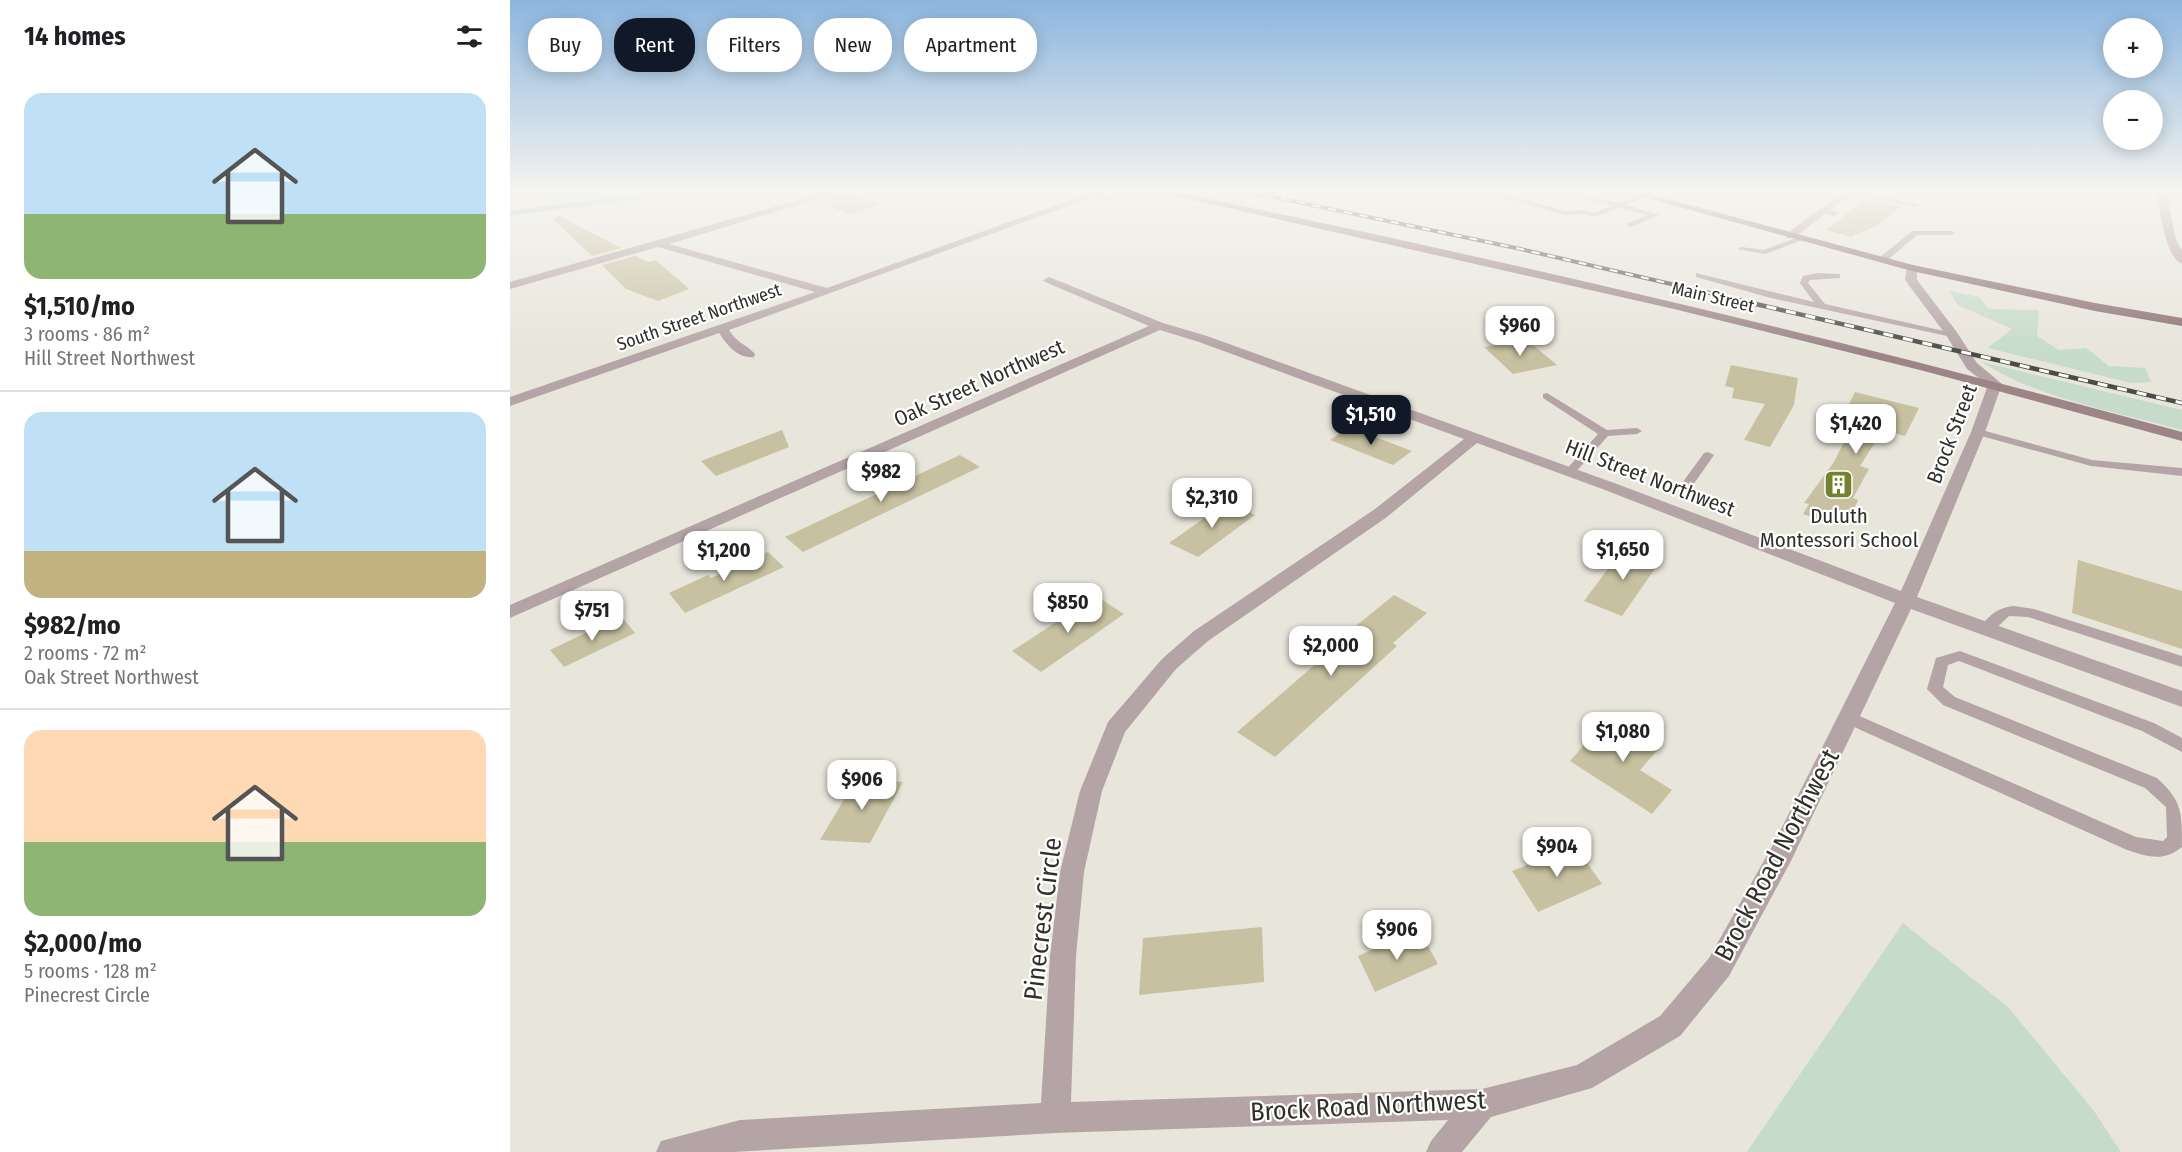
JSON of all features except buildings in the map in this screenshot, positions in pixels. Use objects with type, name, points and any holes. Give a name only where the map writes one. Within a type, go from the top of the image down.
[{"type":"main road","points":[[1826,246],[1912,268],[2095,307],[2182,322]]},
{"type":"street","points":[[510,286],[653,246]]},
{"type":"street","points":[[665,246],[827,292]]},
{"type":"street","name":"South Street Northwest","points":[[510,402],[958,246]]},
{"type":"street","name":"Main Street","points":[[1407,246],[1564,280],[1995,384],[2182,437]]},
{"type":"street","points":[[2174,246],[2182,261]]},
{"type":"street","name":"Brock Street","points":[[1906,600],[1978,432],[1995,384],[1972,366],[1952,334],[1911,280],[1912,268]]},
{"type":"street","points":[[1048,280],[1159,326]]},
{"type":"street","name":"Hill Street Northwest","points":[[1159,326],[1203,339],[1906,600],[2182,699]]},
{"type":"street","name":"Oak Street Northwest","points":[[510,612],[1159,326]]},
{"type":"street","points":[[722,328],[733,345],[749,354]]},
{"type":"street","name":"Pinecrest Circle","points":[[1055,1118],[1063,956],[1072,872],[1091,791],[1116,728],[1169,664],[1201,636],[1381,513],[1474,438]]},
{"type":"street","name":"Brock Road Northwest","points":[[672,1152],[740,1136],[1055,1118],[1482,1104],[1582,1078],[1670,1026],[1719,968],[1783,851],[1906,600]]},
{"type":"street","points":[[1442,1152],[1482,1104]]},
{"type":"lane","points":[[1741,249],[1765,252],[1779,246]]},
{"type":"lane","points":[[1882,260],[1899,246]]},
{"type":"lane","points":[[1699,275],[1821,306],[1952,334]]},
{"type":"lane","points":[[1821,306],[1804,283],[1806,278],[1818,275],[1837,276]]},
{"type":"lane","points":[[1547,396],[1605,433],[1637,431]]},
{"type":"lane","points":[[1978,432],[2091,463],[2182,472]]},
{"type":"lane","points":[[1569,473],[1605,433]]},
{"type":"lane","points":[[1689,482],[1708,455]]},
{"type":"lane","points":[[1986,629],[1998,613],[2011,610],[2029,612],[2182,662]]},
{"type":"lane","points":[[1848,718],[2133,844],[2149,848],[2166,849],[2176,841],[2177,806],[2169,796],[2151,783],[1949,701],[1935,689],[1941,662],[1960,656],[2148,727],[2182,746]]},
{"type":"green space","points":[[1949,291],[1979,297],[1988,309],[2039,310],[2037,336],[2059,350],[2086,348],[2109,366],[2145,368],[2151,382],[2131,383],[1988,348],[2012,329],[1958,305]]},
{"type":"green space","points":[[1982,362],[2182,410],[2182,430],[2052,395],[2004,375]]},
{"type":"green space","points":[[1903,923],[2008,1007],[2094,1111],[2121,1152],[1747,1152]]},
{"type":"railway","points":[[1505,246],[1753,303]]},
{"type":"railway","points":[[1747,302],[2182,403]]},
{"type":"place","name":"Duluth Montessori School","points":[[1839,485]]}]
